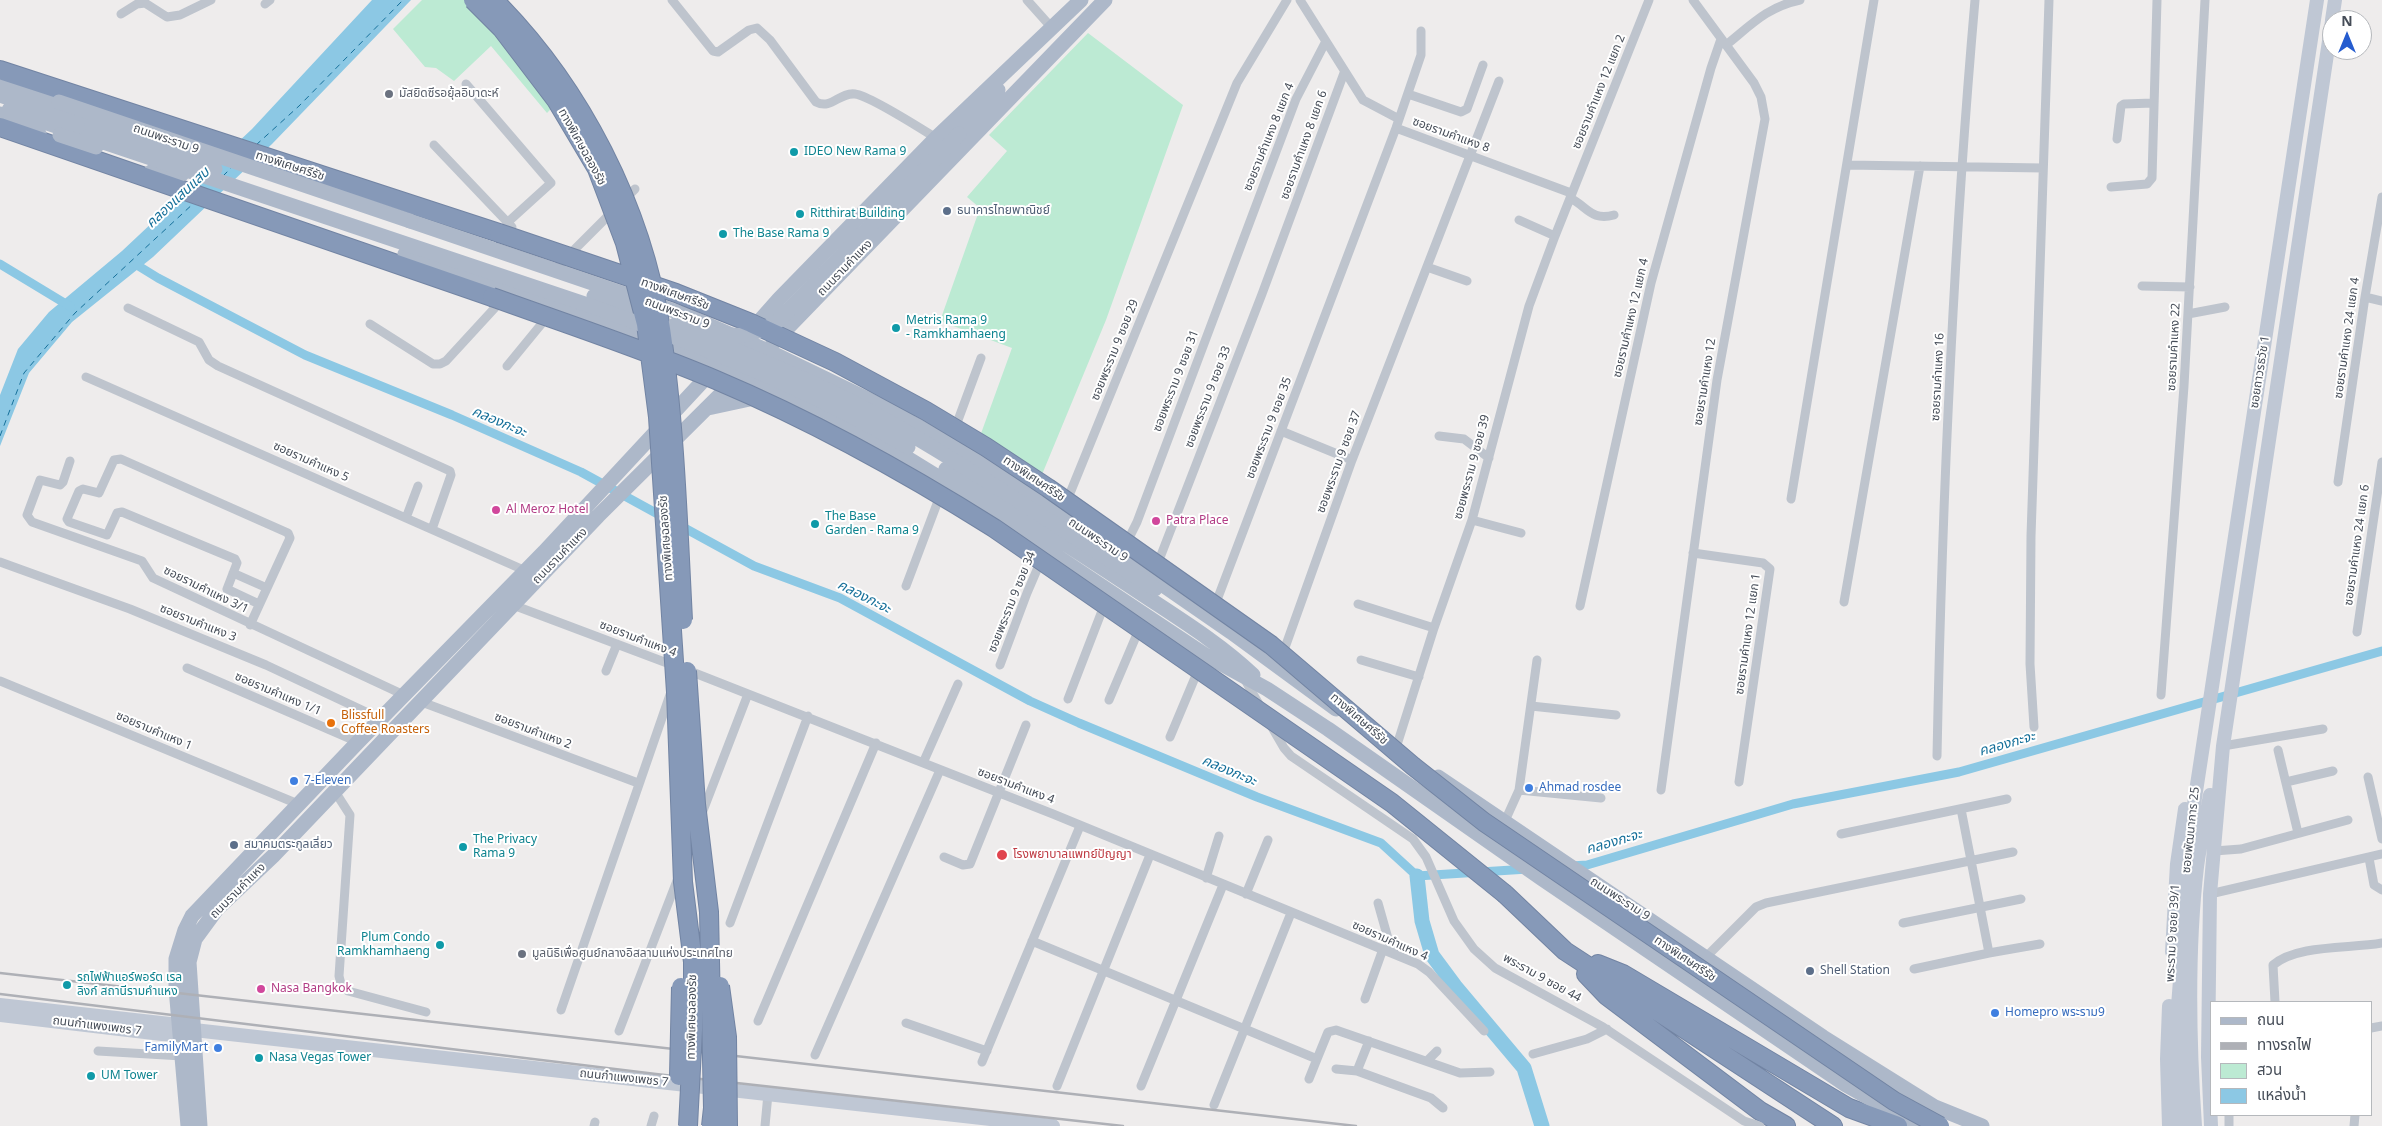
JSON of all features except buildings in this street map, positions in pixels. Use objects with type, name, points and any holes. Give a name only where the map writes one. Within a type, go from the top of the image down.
[{"type":"highway","name":"ทางพิเศษฉลองรัช","points":[[473,0],[502,29],[556,100],[597,169],[625,242],[646,324],[658,417],[676,692],[683,882],[693,962],[693,1030],[688,1126]]},
{"type":"highway","name":"ทางพิเศษฉลองรัช","points":[[494,0],[512,18],[570,94],[612,166],[641,244],[660,328],[671,415],[696,804],[709,912],[713,1108],[711,1126]]},
{"type":"highway","name":"ทางพิเศษศรีรัช","points":[[0,70],[560,253],[676,293],[768,330],[835,362],[918,407],[986,447],[1048,488],[1235,618],[1313,680],[1412,766],[1484,822],[1872,1086],[1940,1126]]},
{"type":"highway","points":[[0,128],[630,346],[717,380],[855,446],[941,494],[994,528],[1392,802],[1505,894],[1565,951],[1607,996],[1760,1111],[1786,1126]]},
{"type":"highway","points":[[676,1126],[679,1109],[683,882]]},
{"type":"highway","points":[[709,912],[727,1037],[728,1126]]},
{"type":"highway","points":[[1565,951],[1833,1126]]},
{"type":"highway","points":[[1565,951],[1623,974],[1850,1108],[1898,1126]]},
{"type":"main road","name":"ถนนรามคำแหง","points":[[188,1126],[182,1056],[189,962],[195,939],[217,909],[260,869],[420,701],[508,600],[526,571],[586,505],[634,458],[779,299],[936,138],[1081,0]]},
{"type":"main road","name":"ถนนรามคำแหง","points":[[200,1126],[176,959],[185,930],[203,903],[404,695],[598,516],[766,350],[1105,0]]},
{"type":"main road","name":"ซอยถาวรธวัช 1","points":[[2202,743],[2317,0]]},
{"type":"main road","points":[[681,320],[728,336],[746,336],[762,332],[778,321],[959,134],[1001,87],[1029,50]]},
{"type":"main road","name":"ซอยถาวรธวัช 1","points":[[2223,746],[2326,60]]},
{"type":"main road","points":[[0,114],[40,134],[166,177],[182,174],[189,165],[192,152],[190,141],[183,134],[51,90],[4,87]]},
{"type":"main road","name":"ถนนพระราม 9","points":[[4,87],[59,102],[555,269],[681,320],[815,384],[885,420],[1151,595],[1236,660],[1267,688]]},
{"type":"main road","name":"ถนนพระราม 9","points":[[4,87],[742,340],[823,377],[921,427],[1014,482],[1120,555],[1151,595],[1205,655],[1267,688],[1509,856],[1846,1085],[1919,1126]]},
{"type":"main road","name":"ถนนพระราม 9","points":[[0,107],[591,306],[675,337],[810,395],[879,430],[1151,595],[1284,673]]},
{"type":"main road","name":"ถนนพระราม 9","points":[[0,114],[556,306],[741,374],[804,402],[946,481],[1006,519],[1110,590],[1151,595],[1211,618],[1284,673],[1364,729],[1396,748],[1824,1037],[1935,1107],[1982,1126]]},
{"type":"main road","points":[[2280,244],[2298,247]]},
{"type":"main road","points":[[681,320],[732,319],[755,314],[779,299]]},
{"type":"main road","points":[[796,318],[796,330],[802,350],[823,377]]},
{"type":"main road","points":[[687,354],[694,376],[690,395]]},
{"type":"main road","points":[[707,408],[756,397],[780,397],[804,402]]},
{"type":"main road","points":[[911,460],[906,447],[908,440],[912,433],[921,427]]},
{"type":"main road","name":"พระราม 9 ซอย 39/1","points":[[2169,1126],[2167,1059],[2177,864],[2187,798],[2202,743]]},
{"type":"main road","name":"ซอยพัฒนาการ 25","points":[[2182,1126],[2178,1006],[2187,866],[2202,743]]},
{"type":"main road","points":[[2210,1092],[2210,894],[2223,746]]},
{"type":"main road","name":"ซอยพัฒนาการ 25","points":[[2195,1126],[2189,1011],[2194,904],[2198,865],[2214,772],[2223,746]]},
{"type":"main road","points":[[248,856],[260,869]]},
{"type":"main road","points":[[1677,970],[1693,948]]},
{"type":"main road","name":"ถนนกำแพงเพชร 7","points":[[0,1005],[185,1030],[1054,1126]]},
{"type":"main road","name":"ถนนกำแพงเพชร 7","points":[[0,1015],[185,1030]]},
{"type":"street","points":[[121,14],[137,4],[145,3],[167,17],[180,15],[212,0]]},
{"type":"street","points":[[672,0],[713,51],[718,52],[749,30],[757,28],[770,40],[816,102],[822,105],[829,105],[845,95],[861,96],[936,138]]},
{"type":"street","points":[[1027,0],[1052,28]]},
{"type":"street","name":"ซอยพระราม 9 ซอย 29","points":[[1062,515],[1237,83],[1287,0]]},
{"type":"street","name":"ซอยรามคำแหง 8","points":[[1300,0],[1325,43],[1363,100],[1399,118],[1396,128],[1470,155],[1571,196],[1580,203],[1584,210],[1599,217],[1614,216]]},
{"type":"street","name":"ซอยรามคำแหง 12 แยก 2","points":[[1571,196],[1649,0]]},
{"type":"street","name":"ซอยรามคำแหง 12","points":[[1661,790],[1716,380],[1765,119],[1762,96],[1693,0]]},
{"type":"street","points":[[1724,42],[1767,11],[1783,3],[1800,0]]},
{"type":"street","points":[[1791,499],[1874,0]]},
{"type":"street","name":"ซอยรามคำแหง 16","points":[[1936,756],[1940,592],[1960,167],[1974,0]]},
{"type":"street","points":[[2034,727],[2030,664],[2031,536],[2049,0]]},
{"type":"street","points":[[2110,186],[2147,184],[2152,178],[2157,0]]},
{"type":"street","name":"ซอยรามคำแหง 22","points":[[2161,695],[2190,286],[2205,0]]},
{"type":"street","points":[[1399,118],[1421,55],[1421,31]]},
{"type":"street","name":"ซอยรามคำแหง 12 แยก 4","points":[[1580,606],[1650,283],[1711,68],[1724,42]]},
{"type":"street","name":"ซอยรามคำแหง 8 แยก 4","points":[[1252,214],[1296,99],[1325,43]]},
{"type":"street","points":[[1408,94],[1461,112],[1467,109],[1483,65]]},
{"type":"street","name":"ซอยรามคำแหง 8 แยก 6","points":[[1287,226],[1344,72]]},
{"type":"street","name":"ซอยพระราม 9 ซอย 37","points":[[1284,673],[1352,460],[1499,81]]},
{"type":"street","points":[[466,84],[551,183],[508,222]]},
{"type":"street","points":[[2117,139],[2120,106],[2124,104],[2153,103]]},
{"type":"street","name":"ซอยพระราม 9 ซอย 35","points":[[1211,618],[1396,128]]},
{"type":"street","points":[[434,146],[508,222],[517,234],[516,256]]},
{"type":"street","points":[[1847,164],[2043,168]]},
{"type":"street","points":[[1844,602],[1920,166]]},
{"type":"street","points":[[555,269],[635,188]]},
{"type":"street","name":"ซอยพระราม 9 ซอย 39","points":[[1396,748],[1434,628],[1472,520],[1529,306],[1571,196]]},
{"type":"street","name":"ซอยรามคำแหง 24 แยก 4","points":[[2338,482],[2382,197]]},
{"type":"street","name":"ซอยพระราม 9 ซอย 31","points":[[1120,555],[1137,522],[1252,214]]},
{"type":"street","points":[[1519,220],[1555,236]]},
{"type":"street","name":"ซอยพระราม 9 ซอย 33","points":[[1109,700],[1151,595],[1287,226]]},
{"type":"street","points":[[1427,267],[1466,281]]},
{"type":"street","points":[[2142,286],[2190,286]]},
{"type":"street","points":[[370,324],[433,364],[440,364],[446,361],[510,290]]},
{"type":"street","points":[[2365,298],[2382,300]]},
{"type":"street","points":[[507,366],[556,306]]},
{"type":"street","points":[[128,308],[199,342],[209,360],[218,366],[450,471],[451,476],[432,529]]},
{"type":"street","points":[[2188,314],[2225,308]]},
{"type":"street","points":[[950,443],[981,358]]},
{"type":"street","name":"ซอยรามคำแหง 5","points":[[86,377],[526,571]]},
{"type":"street","points":[[1281,431],[1352,460]]},
{"type":"street","points":[[1439,436],[1464,439],[1489,458]]},
{"type":"street","points":[[250,625],[260,604],[290,535],[121,459],[114,460],[99,493],[83,489],[79,491],[67,519],[69,522],[107,535],[117,514],[122,512],[235,559],[237,563],[227,589],[260,604]]},
{"type":"street","name":"ซอยรามคำแหง 3/1","points":[[70,461],[63,482],[60,485],[40,480],[27,515],[32,522],[142,561],[153,578],[250,625],[404,695]]},
{"type":"street","name":"ซอยรามคำแหง 24 แยก 6","points":[[2357,632],[2382,462]]},
{"type":"street","points":[[906,586],[946,481]]},
{"type":"street","points":[[406,518],[418,486]]},
{"type":"street","points":[[1472,520],[1521,533]]},
{"type":"street","name":"ซอยพระราม 9 ซอย 34","points":[[1000,665],[1046,548]]},
{"type":"street","name":"ซอยรามคำแหง 12 แยก 1","points":[[1693,553],[1763,563],[1770,569],[1739,782]]},
{"type":"street","name":"ซอยรามคำแหง 3","points":[[0,562],[130,609],[257,661],[381,718]]},
{"type":"street","points":[[233,572],[267,588]]},
{"type":"street","points":[[1068,699],[1110,590]]},
{"type":"street","name":"ซอยรามคำแหง 4","points":[[508,600],[617,644],[876,743],[1418,964],[1429,972],[1484,1031]]},
{"type":"street","points":[[1358,604],[1434,628]]},
{"type":"street","points":[[606,671],[617,644]]},
{"type":"street","points":[[1170,737],[1205,655]]},
{"type":"street","points":[[1361,660],[1419,677]]},
{"type":"street","points":[[1504,821],[1520,790],[1537,660]]},
{"type":"street","name":"ซอยรามคำแหง 1/1","points":[[187,668],[358,742]]},
{"type":"street","points":[[561,1010],[679,668]]},
{"type":"street","name":"พระราม 9 ซอย 44","points":[[1242,675],[1280,741],[1291,756],[1413,839],[1426,857],[1454,921],[1474,949],[1495,968],[1607,1029],[1744,1121],[1760,1126]]},
{"type":"street","name":"ซอยรามคำแหง 1","points":[[0,681],[298,804]]},
{"type":"street","points":[[923,763],[958,684]]},
{"type":"street","points":[[619,1031],[748,694]]},
{"type":"street","name":"ซอยรามคำแหง 2","points":[[420,701],[638,783]]},
{"type":"street","points":[[1531,706],[1616,716]]},
{"type":"street","points":[[730,923],[808,716]]},
{"type":"street","points":[[944,857],[963,865],[970,864],[1026,725]]},
{"type":"street","points":[[2223,746],[2324,729]]},
{"type":"street","points":[[758,1022],[876,743]]},
{"type":"street","points":[[2278,750],[2298,833]]},
{"type":"street","points":[[815,1055],[940,770]]},
{"type":"street","points":[[2286,782],[2332,771]]},
{"type":"street","points":[[2368,778],[2378,807],[2382,839]]},
{"type":"street","points":[[334,790],[350,815],[339,976],[341,984],[348,991],[426,1012]]},
{"type":"street","points":[[1520,790],[1601,798]]},
{"type":"street","points":[[1841,834],[2007,799]]},
{"type":"street","points":[[1961,809],[1988,954]]},
{"type":"street","points":[[2214,851],[2241,849],[2348,820]]},
{"type":"street","points":[[982,1062],[1080,826]]},
{"type":"street","points":[[1206,878],[1218,836]]},
{"type":"street","points":[[1246,894],[1268,840]]},
{"type":"street","points":[[1706,956],[1756,908],[1766,903],[2013,852]]},
{"type":"street","points":[[2210,894],[2382,854]]},
{"type":"street","points":[[1058,1086],[1150,855]]},
{"type":"street","points":[[2369,858],[2374,885],[2382,890]]},
{"type":"street","points":[[1140,1086],[1223,885]]},
{"type":"street","points":[[1903,923],[2021,899]]},
{"type":"street","points":[[1378,903],[1389,942],[1395,954]]},
{"type":"street","points":[[1214,1105],[1246,1030],[1291,913]]},
{"type":"street","points":[[1032,941],[1317,1060]]},
{"type":"street","points":[[2275,1001],[2273,965],[2280,959],[2317,950],[2382,943]]},
{"type":"street","points":[[1914,969],[2040,944]]},
{"type":"street","points":[[1365,999],[1384,949]]},
{"type":"street","points":[[906,1023],[987,1051]]},
{"type":"street","points":[[1533,1054],[1587,1039],[1607,1029]]},
{"type":"street","points":[[1309,1079],[1328,1032],[1332,1030],[1460,1073],[1490,1072]]},
{"type":"street","points":[[1357,1071],[1369,1041]]},
{"type":"street","points":[[1427,1061],[1436,1050]]},
{"type":"street","points":[[98,1051],[182,1056]]},
{"type":"street","points":[[1336,1069],[1357,1071],[1430,1098],[1443,1108]]},
{"type":"street","points":[[765,1126],[768,1094]]},
{"type":"street","points":[[651,1126],[654,1116]]},
{"type":"green space","points":[[422,0],[506,0],[573,86],[547,113],[491,46],[454,81],[436,68],[425,67],[393,29]]},
{"type":"green space","points":[[1088,33],[1183,105],[1106,320],[1036,489],[975,450],[1012,348],[940,321],[980,208],[967,197],[1007,151],[989,135]]},
{"type":"water","points":[[372,0],[411,0],[272,144],[153,257],[72,322],[29,373],[0,446],[0,395],[18,349],[49,312],[122,251],[252,129]]},
{"type":"waterway","name":"คลองกะจะ","points":[[132,262],[158,278],[305,355],[452,415],[581,472],[665,518]]},
{"type":"waterway","points":[[0,264],[71,307]]},
{"type":"waterway","name":"คลองกะจะ","points":[[679,525],[754,566],[840,598],[1030,701],[1257,797],[1381,843],[1417,876],[1528,869]]},
{"type":"waterway","name":"คลองกะจะ","points":[[1571,866],[1587,865],[1793,804],[1959,772],[2382,651]]},
{"type":"waterway","points":[[1417,876],[1422,921],[1432,955],[1455,986],[1524,1068],[1542,1126]]},
{"type":"ferry route","points":[[256,145],[299,106],[403,0]]},
{"type":"ferry route","points":[[223,176],[231,168]]},
{"type":"ferry route","points":[[0,436],[24,373],[75,313],[195,202]]},
{"type":"railway","points":[[0,973],[1356,1126]]},
{"type":"railway","points":[[0,994],[656,1074],[1123,1126]]},
{"type":"place","name":"มัสยิดซีรอยุ้ลอิบาดะห์","points":[[389,94]]},
{"type":"place","name":"IDEO New Rama 9","points":[[794,152]]},
{"type":"place","name":"ธนาคารไทยพาณิชย์","points":[[947,211]]},
{"type":"place","name":"Ritthirat Building","points":[[800,214]]},
{"type":"place","name":"The Base Rama 9","points":[[723,234]]},
{"type":"place","name":"Metris Rama 9 - Ramkhamhaeng","points":[[896,328]]},
{"type":"place","name":"Al Meroz Hotel","points":[[496,510]]},
{"type":"place","name":"Patra Place","points":[[1156,521]]},
{"type":"place","name":"The Base Garden - Rama 9","points":[[815,524]]},
{"type":"place","name":"Blissfull Coffee Roasters","points":[[331,723]]},
{"type":"place","name":"7-Eleven","points":[[294,781]]},
{"type":"place","name":"Ahmad rosdee","points":[[1529,788]]},
{"type":"place","name":"สมาคมตระกูลเลี่ยว","points":[[234,845]]},
{"type":"place","name":"The Privacy Rama 9","points":[[463,847]]},
{"type":"place","name":"โรงพยาบาลแพทย์ปัญญา","points":[[1002,855]]},
{"type":"place","name":"Plum Condo Ramkhamhaeng","points":[[440,945]]},
{"type":"place","name":"มูลนิธิเพื่อศูนย์กลางอิสลามแห่งประเทศไทย","points":[[522,954]]},
{"type":"place","name":"Shell Station","points":[[1810,971]]},
{"type":"place","name":"รถไฟฟ้าแอร์พอร์ต เรล ลิงก์ สถานีรามคำแหง","points":[[67,985]]},
{"type":"place","name":"Nasa Bangkok","points":[[261,989]]},
{"type":"place","name":"Homepro พระราม9","points":[[1995,1013]]},
{"type":"place","name":"FamilyMart","points":[[218,1048]]},
{"type":"place","name":"Nasa Vegas Tower","points":[[259,1058]]},
{"type":"place","name":"UM Tower","points":[[91,1076]]},
{"type":"water label","name":"คลองแสนแสบ","points":[[178,198]]}]
